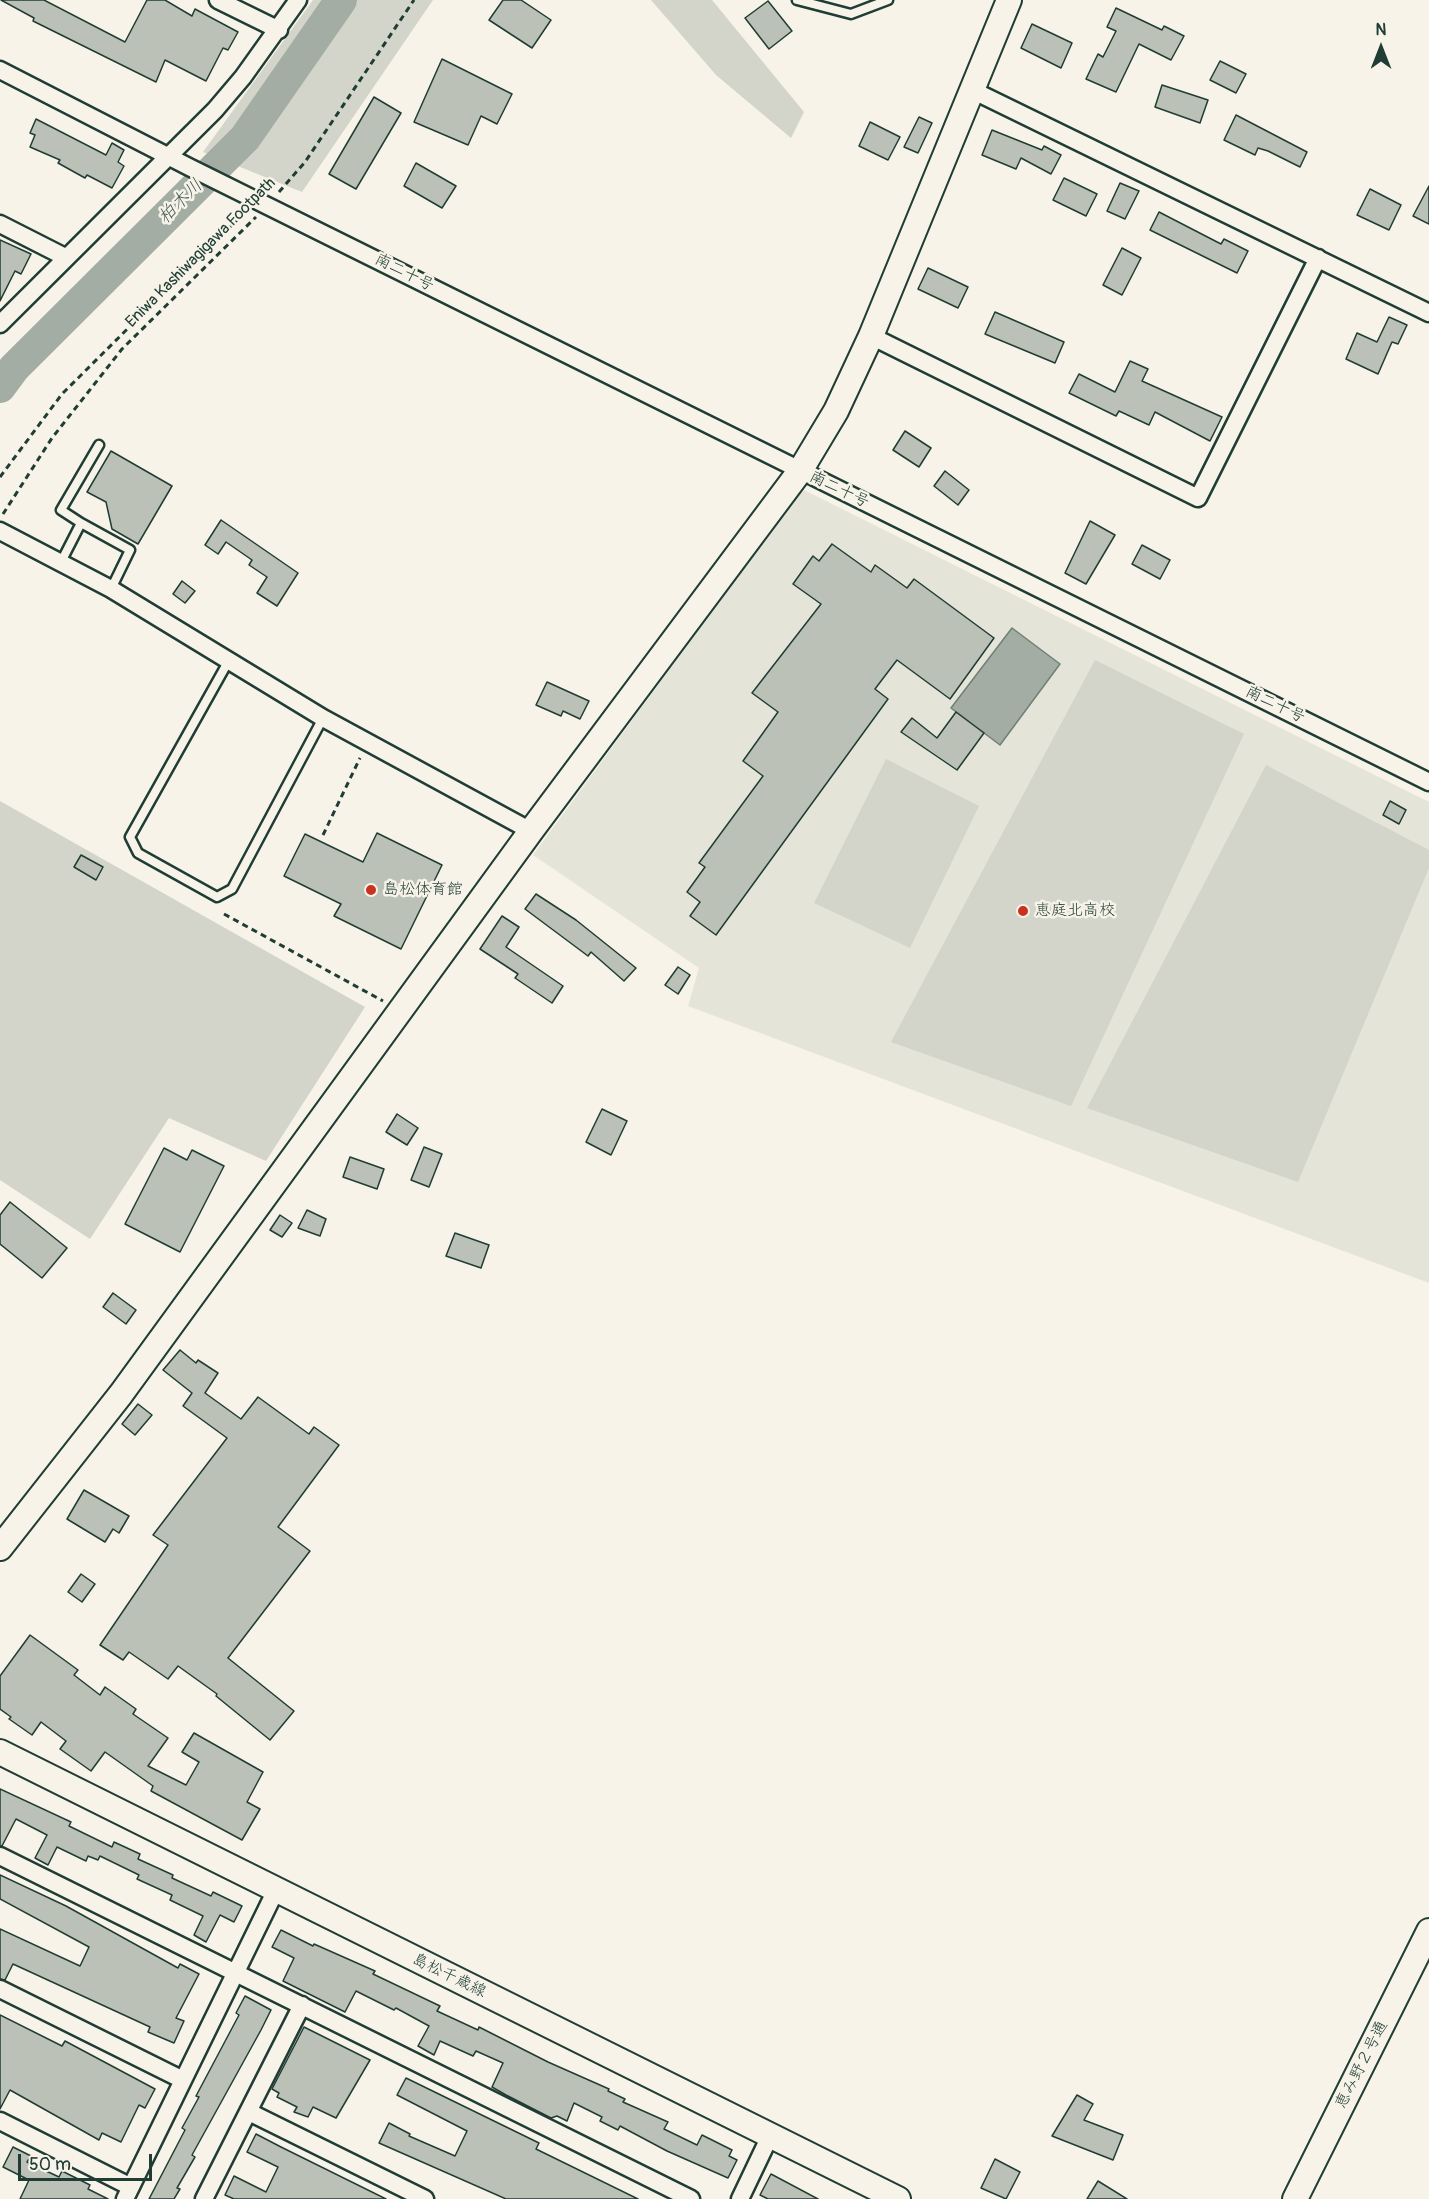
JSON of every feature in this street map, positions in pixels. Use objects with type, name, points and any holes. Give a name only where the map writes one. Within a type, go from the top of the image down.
[{"type":"street","points":[[218,0],[279,30]]},
{"type":"street","points":[[0,324],[236,85],[279,30],[298,0]]},
{"type":"street","points":[[0,1548],[121,1394],[531,831],[800,471],[836,411],[871,336],[1009,0]]},
{"type":"street","name":"南二十号","points":[[0,70],[189,167],[1429,782]]},
{"type":"street","points":[[972,90],[1429,313]]},
{"type":"street","points":[[0,224],[65,256]]},
{"type":"street","points":[[871,336],[1198,498],[1317,258]]},
{"type":"street","points":[[0,531],[111,590],[323,718],[531,831]]},
{"type":"street","name":"島松千歳線","points":[[0,1752],[898,2199]]},
{"type":"street","points":[[0,1856],[691,2199]]},
{"type":"street","points":[[0,2121],[128,2193],[276,1890]]},
{"type":"street","name":"恵み野２号通","points":[[1295,2199],[1429,1931]]},
{"type":"street","points":[[0,1989],[183,2080]]},
{"type":"street","points":[[204,2199],[302,2005]]},
{"type":"street","points":[[249,2112],[425,2199]]},
{"type":"street","points":[[740,2199],[770,2136]]},
{"type":"lane","points":[[797,0],[851,14],[888,0]]},
{"type":"lane","points":[[99,445],[61,510],[130,550],[111,590]]},
{"type":"lane","points":[[61,562],[81,523]]},
{"type":"lane","points":[[228,662],[130,837],[138,854],[217,897],[232,889],[323,718]]},
{"type":"path","name":"Eniwa Kashiwagigawa Footpath","points":[[0,518],[51,438],[122,349],[260,202],[305,162],[414,0]]},
{"type":"path","points":[[0,477],[62,394],[260,202]]},
{"type":"path","points":[[323,835],[368,743]]},
{"type":"path","points":[[224,914],[400,1011]]},
{"type":"shaded area","points":[[313,0],[433,0],[302,192],[203,152]]},
{"type":"shaded area","points":[[651,0],[712,0],[804,112],[791,138],[716,75]]},
{"type":"shaded area","name":"恵庭北高校","points":[[802,489],[1429,802],[1429,1283],[688,1006],[699,968],[533,855]]},
{"type":"shaded area","points":[[1012,628],[1060,664],[1000,745],[951,708]]},
{"type":"shaded area","points":[[1095,660],[1244,734],[1071,1106],[891,1042]]},
{"type":"shaded area","points":[[886,759],[979,806],[910,948],[814,903]]},
{"type":"shaded area","points":[[1266,765],[1429,850],[1429,868],[1298,1182],[1087,1108]]},
{"type":"shaded area","points":[[0,801],[365,1007],[266,1161],[169,1118],[90,1239],[0,1180]]},
{"type":"building","points":[[1,0],[44,0],[125,42],[147,0],[165,0],[192,16],[195,9],[238,32],[228,50],[223,48],[206,81],[165,60],[156,82],[33,21],[34,18]]},
{"type":"building","points":[[503,0],[521,0],[551,20],[532,48],[489,20]]},
{"type":"building","points":[[768,1],[792,31],[769,49],[745,18]]},
{"type":"building","points":[[1116,8],[1162,30],[1164,26],[1184,36],[1171,60],[1139,44],[1116,92],[1086,79],[1098,54],[1103,57],[1116,31],[1107,27]]},
{"type":"building","points":[[1032,24],[1072,43],[1061,68],[1021,48]]},
{"type":"building","points":[[442,59],[512,94],[497,124],[481,116],[468,145],[414,122]]},
{"type":"building","points":[[1220,61],[1246,74],[1236,93],[1210,80]]},
{"type":"building","points":[[1162,85],[1208,100],[1200,123],[1155,107]]},
{"type":"building","points":[[374,97],[401,113],[356,189],[329,174]]},
{"type":"building","points":[[1236,115],[1307,152],[1300,167],[1268,151],[1258,148],[1255,155],[1224,140]]},
{"type":"building","points":[[919,117],[932,123],[918,153],[904,147]]},
{"type":"building","points":[[36,119],[106,155],[112,143],[124,150],[118,162],[124,166],[112,188],[87,175],[85,178],[58,163],[60,160],[30,147],[35,135],[30,133]]},
{"type":"building","points":[[870,122],[900,137],[888,160],[859,146]]},
{"type":"building","points":[[992,130],[1042,150],[1044,146],[1061,155],[1051,174],[1021,158],[1016,169],[982,155]]},
{"type":"building","points":[[416,163],[456,186],[442,208],[404,186]]},
{"type":"building","points":[[1064,178],[1097,194],[1086,216],[1053,200]]},
{"type":"building","points":[[1120,183],[1139,191],[1125,219],[1107,211]]},
{"type":"building","points":[[1429,186],[1429,224],[1413,216]]},
{"type":"building","points":[[1370,189],[1401,205],[1389,230],[1357,215]]},
{"type":"building","points":[[1159,212],[1221,244],[1224,239],[1248,251],[1237,273],[1150,230]]},
{"type":"building","points":[[0,240],[31,254],[21,274],[15,271],[0,301]]},
{"type":"building","points":[[1122,248],[1141,258],[1122,295],[1103,285]]},
{"type":"building","points":[[928,268],[968,287],[958,308],[918,289]]},
{"type":"building","points":[[995,312],[1064,342],[1055,363],[985,334]]},
{"type":"building","points":[[1389,317],[1407,325],[1398,344],[1392,342],[1378,374],[1346,359],[1357,333],[1377,342]]},
{"type":"building","points":[[1130,361],[1148,369],[1142,381],[1222,417],[1210,441],[1155,412],[1149,425],[1119,411],[1116,416],[1069,393],[1079,374],[1115,392]]},
{"type":"building","points":[[905,431],[931,448],[919,467],[893,450]]},
{"type":"building","points":[[111,451],[172,486],[138,544],[112,529],[106,502],[87,492]]},
{"type":"building","points":[[945,471],[969,490],[958,505],[934,486]]},
{"type":"building","points":[[221,520],[298,573],[277,606],[257,593],[267,577],[249,565],[252,560],[226,542],[218,554],[205,545]]},
{"type":"building","points":[[1090,521],[1115,535],[1086,584],[1065,573]]},
{"type":"building","points":[[832,544],[871,572],[875,565],[907,588],[914,579],[994,638],[950,699],[897,660],[875,689],[888,699],[716,935],[690,916],[700,902],[687,892],[705,867],[699,863],[763,776],[743,761],[778,712],[752,693],[821,604],[793,584],[813,556],[819,561]]},
{"type":"building","points":[[1142,545],[1170,560],[1160,579],[1132,564]]},
{"type":"building","points":[[182,581],[195,591],[185,603],[173,594]]},
{"type":"building","points":[[547,682],[589,701],[580,719],[563,711],[561,716],[536,705]]},
{"type":"building","points":[[956,712],[984,733],[957,770],[901,732],[912,718],[937,738]]},
{"type":"building","points":[[1390,801],[1406,810],[1399,824],[1383,815]]},
{"type":"building","name":"島松体育館","points":[[377,833],[442,865],[401,949],[334,916],[341,904],[284,876],[305,834],[363,862]]},
{"type":"building","points":[[81,855],[103,867],[96,880],[74,867]]},
{"type":"building","points":[[536,894],[576,920],[636,968],[624,981],[591,952],[588,956],[525,909]]},
{"type":"building","points":[[502,916],[519,927],[506,947],[563,986],[552,1003],[515,978],[518,974],[480,949]]},
{"type":"building","points":[[678,967],[690,975],[678,994],[665,985]]},
{"type":"building","points":[[602,1109],[627,1121],[611,1155],[586,1142]]},
{"type":"building","points":[[397,1114],[418,1128],[407,1145],[386,1132]]},
{"type":"building","points":[[424,1147],[442,1154],[429,1187],[411,1180]]},
{"type":"building","points":[[164,1148],[187,1160],[192,1150],[224,1166],[180,1252],[125,1224]]},
{"type":"building","points":[[350,1157],[384,1169],[377,1189],[343,1177]]},
{"type":"building","points":[[10,1202],[67,1248],[42,1278],[0,1244],[0,1215]]},
{"type":"building","points":[[307,1210],[326,1219],[320,1236],[298,1228]]},
{"type":"building","points":[[280,1215],[292,1223],[282,1237],[270,1230]]},
{"type":"building","points":[[455,1233],[489,1245],[481,1268],[446,1256]]},
{"type":"building","points":[[113,1293],[136,1310],[126,1324],[103,1307]]},
{"type":"building","points":[[180,1350],[196,1363],[198,1360],[218,1373],[205,1393],[241,1419],[258,1397],[309,1434],[314,1427],[339,1445],[278,1527],[310,1551],[228,1658],[294,1711],[270,1740],[216,1696],[217,1694],[178,1666],[168,1679],[129,1652],[123,1660],[100,1645],[168,1545],[153,1535],[227,1438],[183,1406],[192,1393],[163,1370]]},
{"type":"building","points":[[138,1404],[152,1415],[135,1435],[122,1424]]},
{"type":"building","points":[[84,1490],[129,1516],[119,1533],[113,1529],[105,1542],[67,1519]]},
{"type":"building","points":[[81,1574],[95,1584],[82,1602],[68,1592]]},
{"type":"building","points":[[30,1635],[78,1670],[74,1675],[100,1695],[105,1687],[136,1709],[133,1714],[168,1738],[148,1766],[186,1785],[199,1762],[182,1752],[194,1733],[263,1772],[247,1802],[260,1809],[242,1840],[151,1791],[153,1786],[105,1752],[91,1771],[60,1749],[66,1741],[41,1722],[32,1735],[9,1719],[11,1717],[0,1709],[0,1676]]},
{"type":"building","points":[[0,1789],[71,1822],[69,1826],[112,1847],[114,1842],[140,1854],[138,1859],[173,1875],[172,1878],[211,1896],[213,1892],[242,1906],[234,1922],[220,1915],[206,1942],[194,1935],[203,1916],[170,1900],[172,1895],[137,1879],[139,1875],[100,1856],[98,1860],[88,1856],[86,1861],[57,1847],[48,1865],[35,1858],[47,1835],[16,1819],[0,1846]]},
{"type":"building","points":[[0,1875],[66,1906],[178,1968],[180,1964],[199,1974],[176,2018],[184,2021],[174,2043],[148,2032],[150,2027],[13,1964],[5,1980],[0,1979],[0,1929],[80,1966],[89,1947],[0,1899]]},
{"type":"building","points":[[281,1930],[313,1946],[314,1944],[375,1971],[373,1974],[440,2006],[437,2011],[478,2030],[479,2027],[548,2062],[609,2089],[608,2091],[625,2099],[623,2102],[668,2122],[664,2129],[697,2145],[702,2135],[732,2150],[729,2156],[737,2160],[728,2178],[667,2151],[620,2126],[618,2130],[600,2121],[602,2117],[574,2103],[567,2121],[557,2116],[551,2118],[506,2095],[492,2087],[503,2063],[476,2051],[473,2056],[440,2041],[434,2055],[418,2046],[429,2026],[396,2008],[394,2010],[356,1991],[345,2012],[283,1981],[294,1958],[272,1947]]},
{"type":"building","points":[[245,1996],[271,2010],[192,2155],[195,2157],[177,2188],[180,2189],[174,2199],[149,2199],[185,2130],[182,2128],[199,2097],[196,2096],[239,2015],[236,2013]]},
{"type":"building","points":[[0,2015],[62,2046],[65,2041],[155,2089],[145,2108],[139,2105],[121,2142],[102,2133],[99,2140],[10,2090],[0,2109]]},
{"type":"building","points":[[304,2027],[370,2060],[336,2118],[313,2107],[308,2117],[294,2112],[297,2107],[277,2097],[279,2093],[272,2089]]},
{"type":"building","points":[[406,2078],[539,2143],[536,2149],[638,2199],[506,2199],[379,2143],[389,2123],[410,2134],[409,2136],[455,2156],[467,2131],[397,2095]]},
{"type":"building","points":[[1077,2095],[1093,2104],[1084,2120],[1123,2135],[1113,2160],[1052,2136]]},
{"type":"building","points":[[256,2134],[386,2199],[234,2199],[225,2195],[234,2176],[266,2192],[278,2167],[247,2152]]},
{"type":"building","points":[[13,2147],[31,2156],[27,2162],[59,2177],[62,2171],[90,2185],[88,2189],[108,2199],[20,2199],[29,2180],[3,2167]]},
{"type":"building","points":[[995,2159],[1020,2172],[1006,2199],[981,2188]]},
{"type":"building","points":[[771,2174],[818,2199],[768,2199],[760,2195]]},
{"type":"building","points":[[1098,2181],[1127,2199],[1087,2199]]},
{"type":"waterway","name":"柏木川","points":[[0,387],[14,368],[245,138],[341,0]]},
{"type":"place","name":"島松体育館","points":[[371,890]]},
{"type":"place","name":"恵庭北高校","points":[[1023,911]]}]
